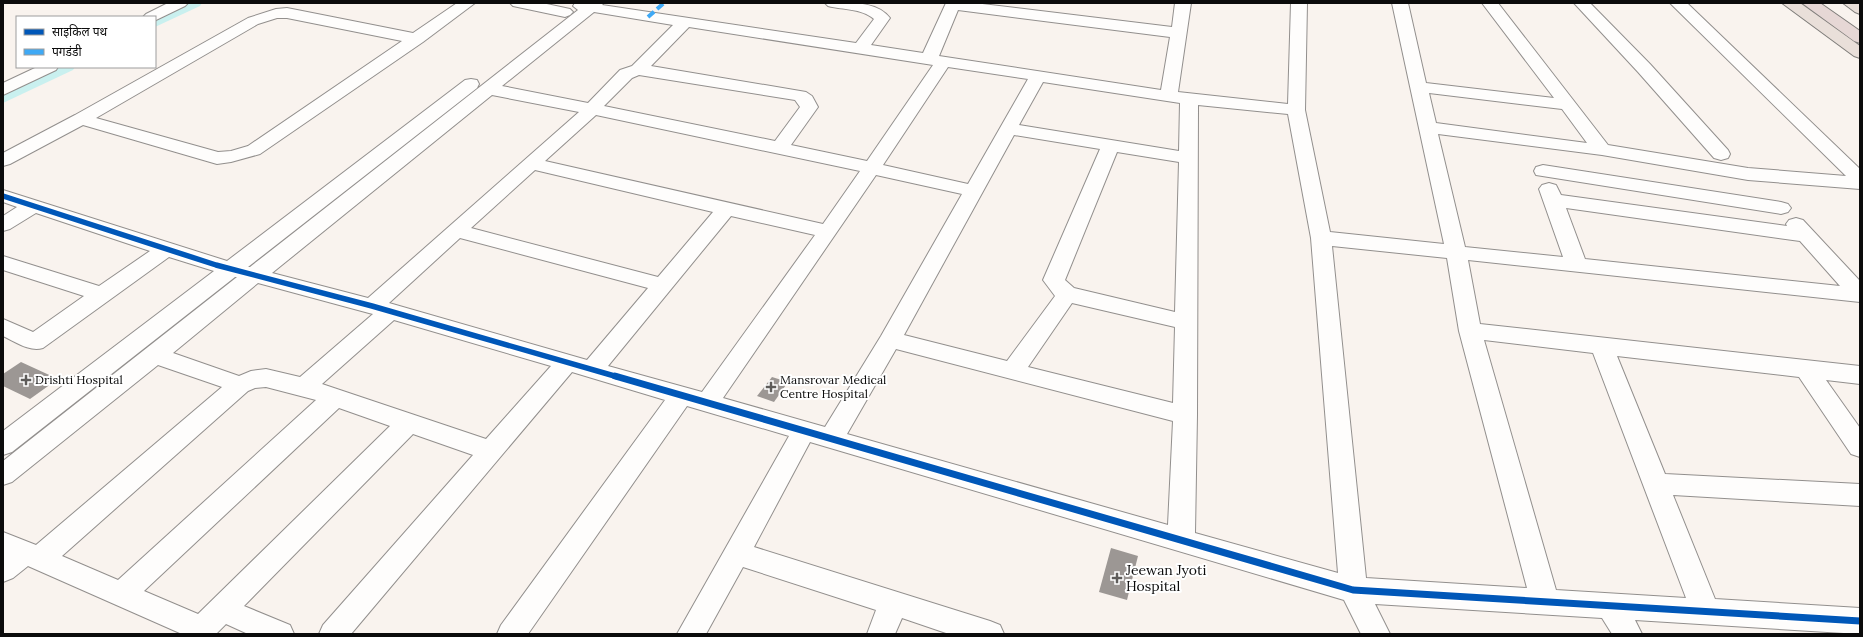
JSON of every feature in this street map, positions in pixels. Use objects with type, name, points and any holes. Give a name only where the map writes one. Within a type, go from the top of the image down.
[{"type":"highway","points":[[1810,3],[1860,38]]},
{"type":"highway","points":[[1832,3],[1860,23]]},
{"type":"main road","points":[[1790,3],[1860,53]]},
{"type":"main road","points":[[1851,3],[1860,9]]},
{"type":"street","points":[[153,16],[180,3]]},
{"type":"street","points":[[81,119],[217,158],[229,158],[254,150],[468,3]]},
{"type":"street","points":[[518,3],[581,6],[1179,98],[1296,110]]},
{"type":"street","points":[[648,17],[664,3]]},
{"type":"street","points":[[833,3],[870,9],[877,12],[882,18],[860,49]]},
{"type":"street","points":[[1181,540],[1185,415],[1189,158],[1179,98],[1178,33],[1183,3]]},
{"type":"street","points":[[1299,3],[1296,110],[1322,238],[1353,590],[1376,634]]},
{"type":"street","points":[[1400,3],[1456,251],[1470,331],[1545,602]]},
{"type":"street","points":[[1490,3],[1602,150]]},
{"type":"street","points":[[1582,3],[1644,68],[1721,154]]},
{"type":"street","points":[[1678,3],[1860,179]]},
{"type":"street","points":[[707,403],[872,168],[936,60],[954,4],[1178,33]]},
{"type":"street","points":[[3,475],[489,89],[581,6]]},
{"type":"street","points":[[3,445],[231,269],[581,6]]},
{"type":"street","points":[[3,160],[81,119],[253,21],[276,14],[287,13],[417,39]]},
{"type":"street","points":[[638,70],[684,22]]},
{"type":"street","points":[[3,90],[48,68]]},
{"type":"street","points":[[304,388],[456,231],[592,109],[626,74],[638,70],[651,71],[800,96],[806,100],[809,107],[779,148]]},
{"type":"street","points":[[830,439],[890,340],[1038,76]]},
{"type":"street","points":[[1419,87],[1568,105]]},
{"type":"street","points":[[489,89],[779,148],[974,191]]},
{"type":"street","points":[[1428,127],[1602,150],[1748,174],[1860,183]]},
{"type":"street","points":[[1008,129],[1189,158]]},
{"type":"street","points":[[1532,141],[1576,264]]},
{"type":"street","points":[[1111,145],[1054,280],[1060,289],[1067,294],[1186,322]]},
{"type":"street","points":[[532,164],[828,232]]},
{"type":"street","points":[[1543,171],[1781,208]]},
{"type":"street","points":[[1748,174],[1860,295]]},
{"type":"street","points":[[3,196],[231,269],[381,309],[567,362],[1353,590],[1860,621]]},
{"type":"street","points":[[1553,200],[1806,235]]},
{"type":"street","points":[[3,224],[33,206]]},
{"type":"street","points":[[592,370],[726,208]]},
{"type":"street","points":[[456,231],[663,285]]},
{"type":"street","points":[[1322,238],[1860,295]]},
{"type":"street","points":[[3,327],[35,342],[166,249]]},
{"type":"street","points":[[3,263],[101,294]]},
{"type":"street","points":[[1013,371],[1067,294]]},
{"type":"street","points":[[1470,331],[1860,375]]},
{"type":"street","points":[[890,340],[1185,415]]},
{"type":"street","points":[[1602,346],[1658,484],[1706,612]]},
{"type":"street","points":[[155,355],[240,385]]},
{"type":"street","points":[[333,634],[567,362]]},
{"type":"street","points":[[1806,368],[1860,447]]},
{"type":"street","points":[[3,570],[23,551],[240,385],[251,380],[266,378],[304,388],[490,451]]},
{"type":"street","points":[[512,634],[681,396]]},
{"type":"street","points":[[122,594],[333,398]]},
{"type":"street","points":[[23,551],[122,594],[200,632],[221,609],[408,423]]},
{"type":"street","points":[[691,634],[804,431]]},
{"type":"street","points":[[1658,484],[1860,495]]},
{"type":"street","points":[[736,553],[990,634]]},
{"type":"street","points":[[881,634],[893,604]]},
{"type":"street","points":[[1610,606],[1628,634]]},
{"type":"street","points":[[221,609],[280,634]]},
{"type":"building","points":[[21,362],[58,379],[30,399],[3,386],[3,374]]},
{"type":"building","points":[[772,377],[788,382],[774,402],[757,396]]},
{"type":"building","points":[[1111,548],[1138,556],[1127,600],[1099,592]]},
{"type":"waterway","points":[[156,22],[195,3]]},
{"type":"waterway","points":[[3,98],[65,68]]},
{"type":"marked path","points":[[648,17],[664,3]]},
{"type":"cycle path","points":[[3,196],[216,265],[372,306],[1353,590],[1860,621]]},
{"type":"place","name":"Drishti Hospital","points":[[26,380]]},
{"type":"place","name":"Mansrovar Medical Centre Hospital","points":[[771,387]]},
{"type":"place","name":"Jeewan Jyoti Hospital","points":[[1117,578]]}]
